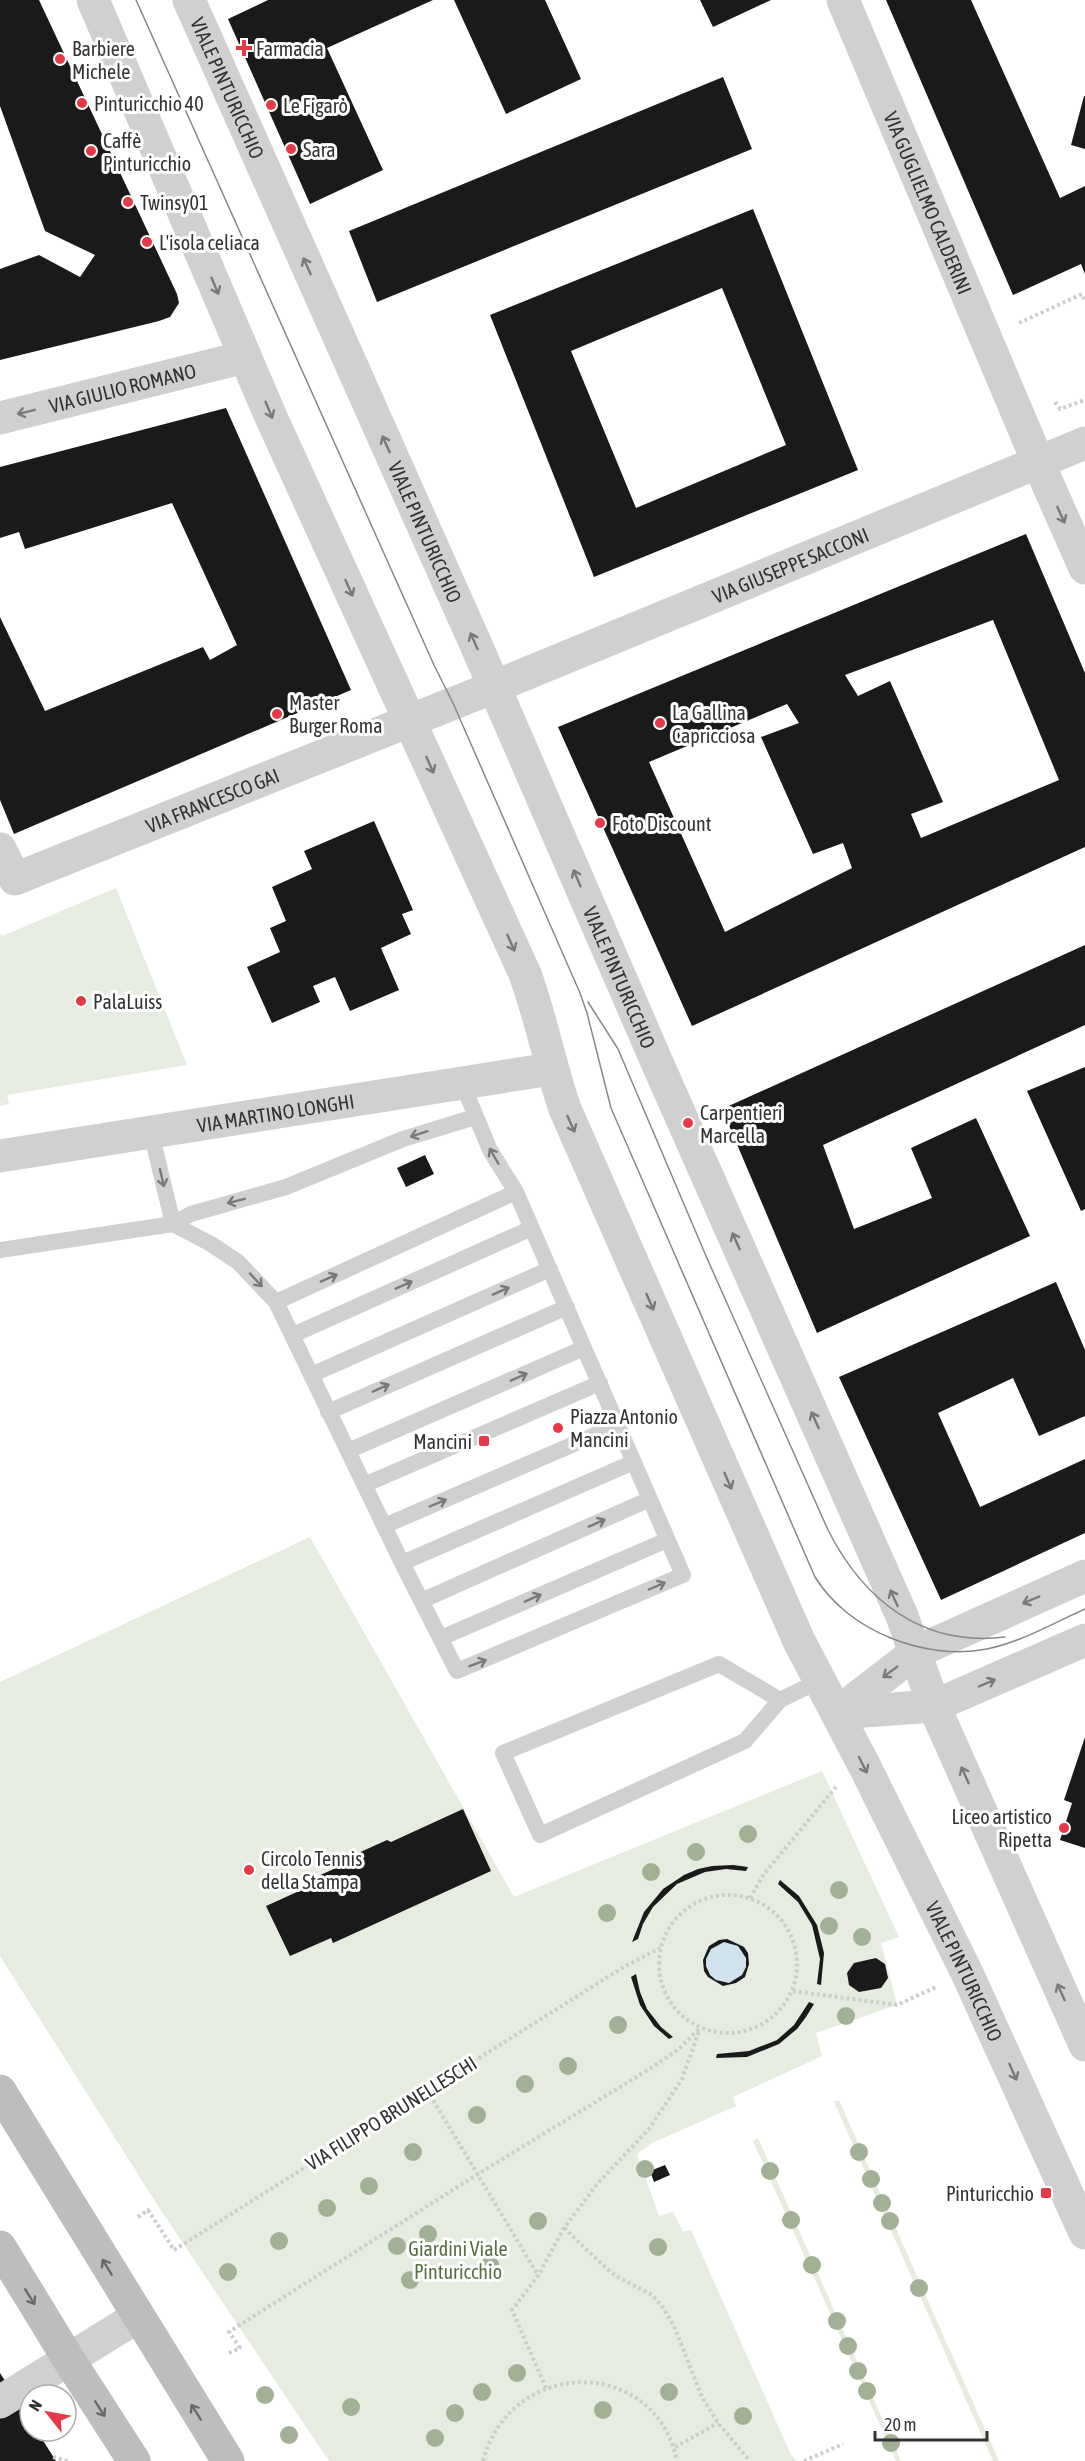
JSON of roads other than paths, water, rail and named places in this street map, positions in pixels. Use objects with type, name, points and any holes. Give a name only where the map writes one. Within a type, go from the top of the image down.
[{"type":"main road","points":[[0,2091],[137,2317],[228,2461]]},
{"type":"main road","points":[[0,2247],[134,2461]]},
{"type":"street","points":[[93,0],[245,357],[525,974],[539,1015],[551,1069],[570,1120],[784,1609],[837,1713]]},
{"type":"street","name":"VIA GUGLIELMO CALDERINI","points":[[843,0],[1038,462]]},
{"type":"street","name":"VIALE PINTURICCHIO","points":[[195,2],[658,1067],[916,1652]]},
{"type":"street","name":"VIA GIULIO ROMANO","points":[[0,418],[245,357]]},
{"type":"street","name":"VIA GIUSEPPE SACCONI","points":[[410,721],[1085,443]]},
{"type":"street","points":[[1038,462],[1085,568]]},
{"type":"street","name":"VIA FRANCESCO GAI","points":[[0,849],[15,879],[410,721]]},
{"type":"street","name":"VIA MARTINO LONGHI","points":[[0,1156],[551,1069]]},
{"type":"street","points":[[837,1713],[916,1652],[1085,1576]]},
{"type":"street","points":[[837,1713],[934,1706],[1085,1640]]},
{"type":"street","points":[[916,1652],[934,1706],[1085,2045]]},
{"type":"street","name":"VIALE PINTURICCHIO","points":[[837,1713],[967,1973],[1085,2233]]},
{"type":"street","points":[[7,2398],[137,2317]]},
{"type":"lane","points":[[151,1132],[173,1224],[211,1244],[238,1262],[276,1302],[402,1563],[457,1671],[504,1653],[683,1575],[516,1192],[490,1150],[462,1083]]},
{"type":"lane","points":[[0,1250],[173,1224],[191,1214],[286,1187],[403,1139],[475,1117]]},
{"type":"lane","points":[[276,1302],[516,1192]]},
{"type":"lane","points":[[293,1335],[532,1228]]},
{"type":"lane","points":[[311,1376],[550,1269]]},
{"type":"lane","points":[[328,1412],[567,1306]]},
{"type":"lane","points":[[348,1451],[584,1348]]},
{"type":"lane","points":[[364,1485],[600,1383]]},
{"type":"lane","points":[[384,1526],[618,1425]]},
{"type":"lane","points":[[402,1563],[634,1462]]},
{"type":"lane","points":[[421,1601],[650,1499]]},
{"type":"lane","points":[[441,1638],[668,1540]]},
{"type":"lane","points":[[780,1700],[719,1664],[503,1753],[540,1836],[745,1741],[780,1700],[819,1681]]},
{"type":"water","points":[[726,1939],[742,1946],[749,1962],[742,1978],[726,1985],[710,1978],[703,1962],[710,1946]]},
{"type":"tram line","points":[[136,0],[453,703],[580,993],[611,1108],[815,1577],[829,1596],[847,1613],[868,1627],[914,1646],[939,1650],[963,1652],[1000,1646],[1037,1632],[1085,1609]]},
{"type":"tram line","points":[[588,1002],[618,1049],[706,1256],[828,1530],[843,1555],[859,1578],[878,1598],[899,1614],[922,1626],[948,1634],[975,1638],[1005,1637]]},
{"type":"place","name":"Farmacia","points":[[244,48]]},
{"type":"place","name":"Barbiere Michele","points":[[60,59]]},
{"type":"place","name":"Pinturicchio 40","points":[[82,103]]},
{"type":"place","name":"Le Figarò","points":[[271,105]]},
{"type":"place","name":"Sara","points":[[291,149]]},
{"type":"place","name":"Caffè Pinturicchio","points":[[91,151]]},
{"type":"place","name":"Twinsy01","points":[[128,202]]},
{"type":"place","name":"L'isola celiaca","points":[[147,242]]},
{"type":"place","name":"Master Burger Roma","points":[[277,714]]},
{"type":"place","name":"La Gallina Capricciosa","points":[[660,723]]},
{"type":"place","name":"Foto Discount","points":[[600,823]]},
{"type":"place","name":"PalaLuiss","points":[[81,1001]]},
{"type":"place","name":"Carpentieri Marcella","points":[[688,1123]]},
{"type":"place","name":"Piazza Antonio Mancini","points":[[558,1428]]},
{"type":"place","name":"Mancini","points":[[484,1441]]},
{"type":"place","name":"Liceo artistico Ripetta","points":[[1064,1828]]},
{"type":"place","name":"Circolo Tennis della Stampa","points":[[249,1870]]},
{"type":"place","name":"Pinturicchio","points":[[1046,2193]]},
{"type":"park label","name":"Giardini Viale Pinturicchio","points":[[458,2260]]}]
